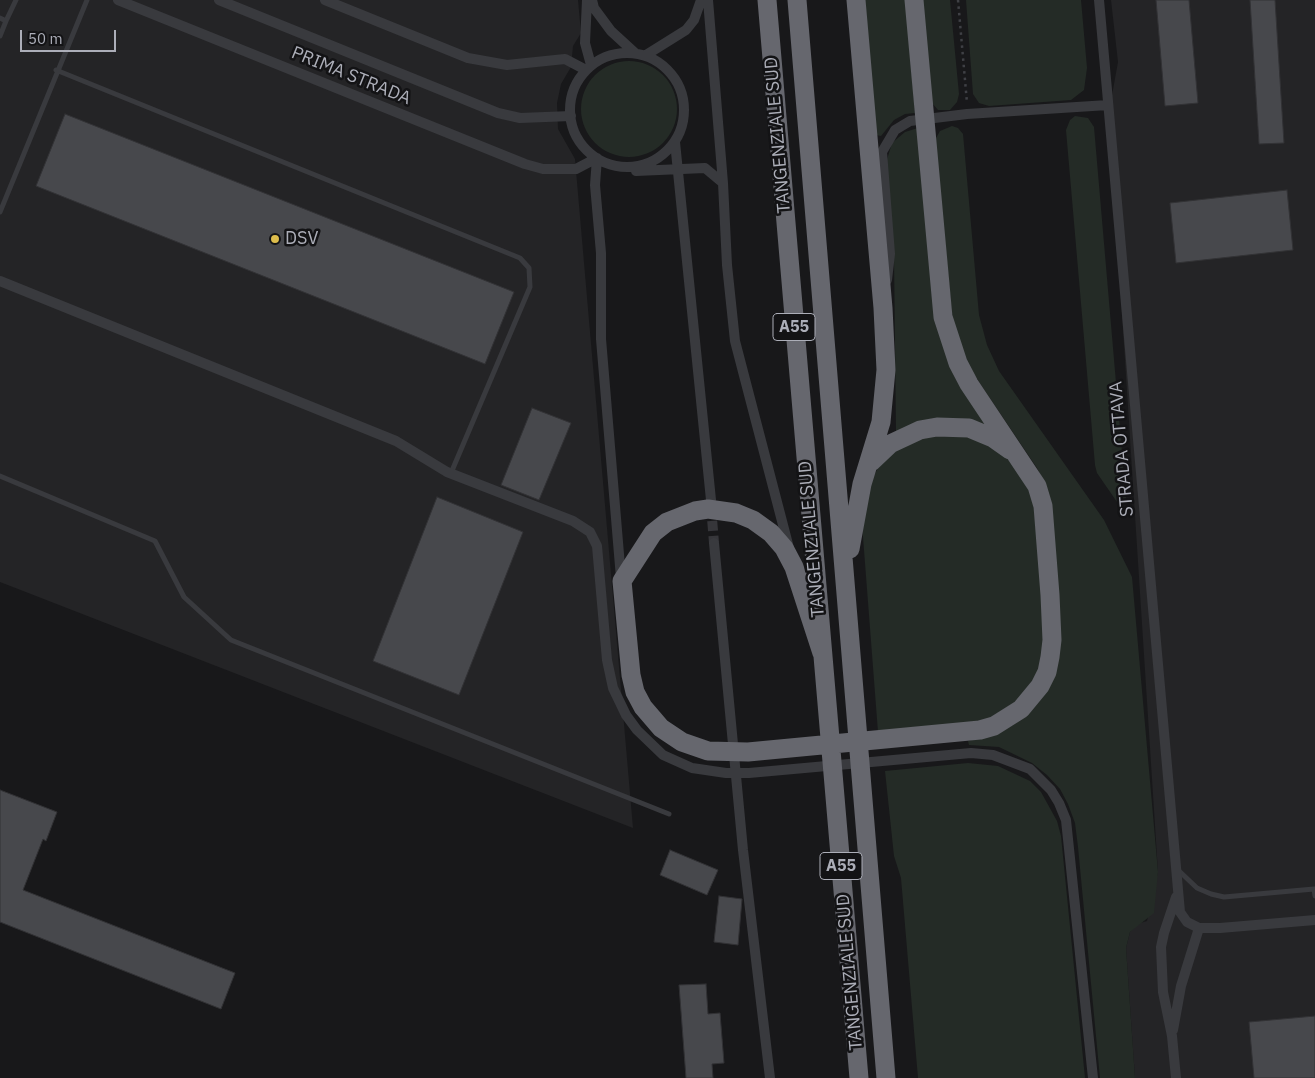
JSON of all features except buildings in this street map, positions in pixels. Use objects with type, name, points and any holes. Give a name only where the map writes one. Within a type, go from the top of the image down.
[{"type":"highway","name":"TANGENZIALE SUD","points":[[767,0],[859,1078]]},
{"type":"highway","name":"TANGENZIALE SUD","points":[[797,0],[886,1078]]},
{"type":"highway","points":[[845,575],[862,484],[882,422],[886,370],[883,308],[856,0]]},
{"type":"highway","points":[[822,653],[794,567],[784,548],[771,533],[753,520],[736,513],[708,509],[667,522],[653,533],[622,581],[631,675],[635,692],[643,707],[661,728],[671,736],[695,748],[724,752],[748,752],[962,733],[994,726],[1021,709],[1040,686],[1047,672],[1052,640],[1043,506],[1037,486],[969,384],[949,340],[939,292],[914,0]]},
{"type":"highway","points":[[870,462],[890,444],[920,430],[944,426],[969,428],[993,438],[1015,453]]},
{"type":"street","name":"PRIMA STRADA","points":[[118,0],[525,164],[543,169],[641,171]]},
{"type":"street","name":"PRIMA STRADA","points":[[219,0],[498,113],[520,118],[571,116]]},
{"type":"street","points":[[325,0],[468,58],[507,65],[565,59],[588,68]]},
{"type":"street","points":[[587,0],[585,42],[588,68]]},
{"type":"street","points":[[592,0],[594,8],[611,31],[635,53]]},
{"type":"street","points":[[646,55],[686,30],[694,20],[701,0]]},
{"type":"street","points":[[708,0],[723,183],[727,265],[735,341],[742,374],[780,505],[794,567]]},
{"type":"street","name":"STRADA OTTAVA","points":[[1099,0],[1177,895],[1180,912],[1187,922],[1199,928],[1181,986],[1172,1036]]},
{"type":"street","points":[[619,53],[635,53],[646,55],[661,63],[674,76],[682,91],[685,109],[683,126],[675,142],[660,157],[642,166],[621,167],[611,165],[597,158],[579,140],[571,116],[573,92],[588,68],[604,57],[619,53]]},
{"type":"street","points":[[883,308],[890,254],[882,152],[890,136],[902,125],[910,121],[968,114],[1108,104]]},
{"type":"street","points":[[675,142],[710,500]]},
{"type":"street","name":"PRIMA STRADA","points":[[576,169],[597,158]]},
{"type":"street","points":[[597,158],[594,185],[602,253],[601,339],[622,581]]},
{"type":"street","points":[[611,165],[641,171],[705,168],[723,183]]},
{"type":"street","points":[[0,281],[396,442],[451,473],[573,521],[590,532],[597,546],[607,660],[613,688],[626,715],[637,730],[663,755],[692,768],[726,773],[749,773],[897,758],[970,753],[993,755],[1030,769],[1042,780],[1059,803],[1069,834],[1093,1078]]},
{"type":"street","points":[[714,543],[743,850],[770,1078]]},
{"type":"street","name":"STRADA OTTAVA","points":[[1176,1078],[1172,1036],[1163,992],[1161,947],[1177,895]]},
{"type":"street","points":[[1199,928],[1315,920]]},
{"type":"lane","points":[[0,36],[16,0]]},
{"type":"lane","points":[[0,212],[56,70],[87,0]]},
{"type":"lane","points":[[0,18],[6,21]]},
{"type":"lane","points":[[56,70],[520,258],[529,268],[530,287],[451,473]]},
{"type":"lane","points":[[0,476],[155,542],[184,597],[231,640],[669,814]]},
{"type":"lane","points":[[1174,866],[1198,888],[1224,897],[1314,888],[1315,896]]},
{"type":"path","points":[[958,0],[968,114]]},
{"type":"shaded area","points":[[0,0],[578,0],[581,33],[573,46],[571,67],[561,84],[557,103],[558,129],[575,159],[633,828],[0,582]]},
{"type":"shaded area","points":[[865,0],[906,0],[915,113],[905,114],[894,120],[881,136],[876,135]]},
{"type":"shaded area","points":[[922,0],[950,0],[959,94],[957,102],[950,110],[938,110],[932,103]]},
{"type":"shaded area","points":[[966,0],[1081,0],[1087,68],[1084,90],[1071,100],[989,106],[979,103],[973,94]]},
{"type":"shaded area","points":[[1111,0],[1315,0],[1315,1078],[1135,1078],[1126,948],[1130,932],[1137,924],[1147,921],[1158,872],[1109,112],[1118,62]]},
{"type":"shaded area","points":[[620,61],[638,61],[656,69],[669,82],[677,100],[674,128],[656,149],[638,157],[620,157],[602,149],[589,136],[581,118],[581,100],[589,82],[602,69]]},
{"type":"shaded area","points":[[1075,116],[1088,118],[1094,127],[1126,499],[1123,503],[1117,502],[1097,473],[1095,465],[1066,130],[1070,120]]},
{"type":"shaded area","points":[[952,126],[958,128],[963,134],[979,315],[987,345],[999,371],[1104,520],[1132,577],[1158,872],[1154,913],[1130,932],[1126,948],[1135,1078],[1100,1078],[1078,847],[1075,823],[1068,804],[1060,789],[1032,763],[999,747],[969,745],[968,741],[995,734],[1013,725],[1026,715],[1047,689],[1046,486],[1037,468],[969,367],[953,324],[935,140],[940,131]]},
{"type":"shaded area","points":[[918,128],[935,319],[951,367],[990,427],[962,419],[937,418],[896,432],[894,256],[886,163],[892,143],[905,132]]},
{"type":"shaded area","points":[[950,434],[976,438],[1011,460],[1033,496],[1046,639],[1042,663],[1032,683],[1017,701],[990,718],[972,724],[878,732],[862,524],[872,479],[878,468],[895,450],[920,438]]},
{"type":"shaded area","points":[[968,763],[998,766],[1030,781],[1041,792],[1057,821],[1061,836],[1085,1078],[918,1078],[901,878],[894,856],[885,771]]},
{"type":"tunnel","points":[[711,506],[714,543]]},
{"type":"place","name":"DSV","points":[[275,239]]}]
